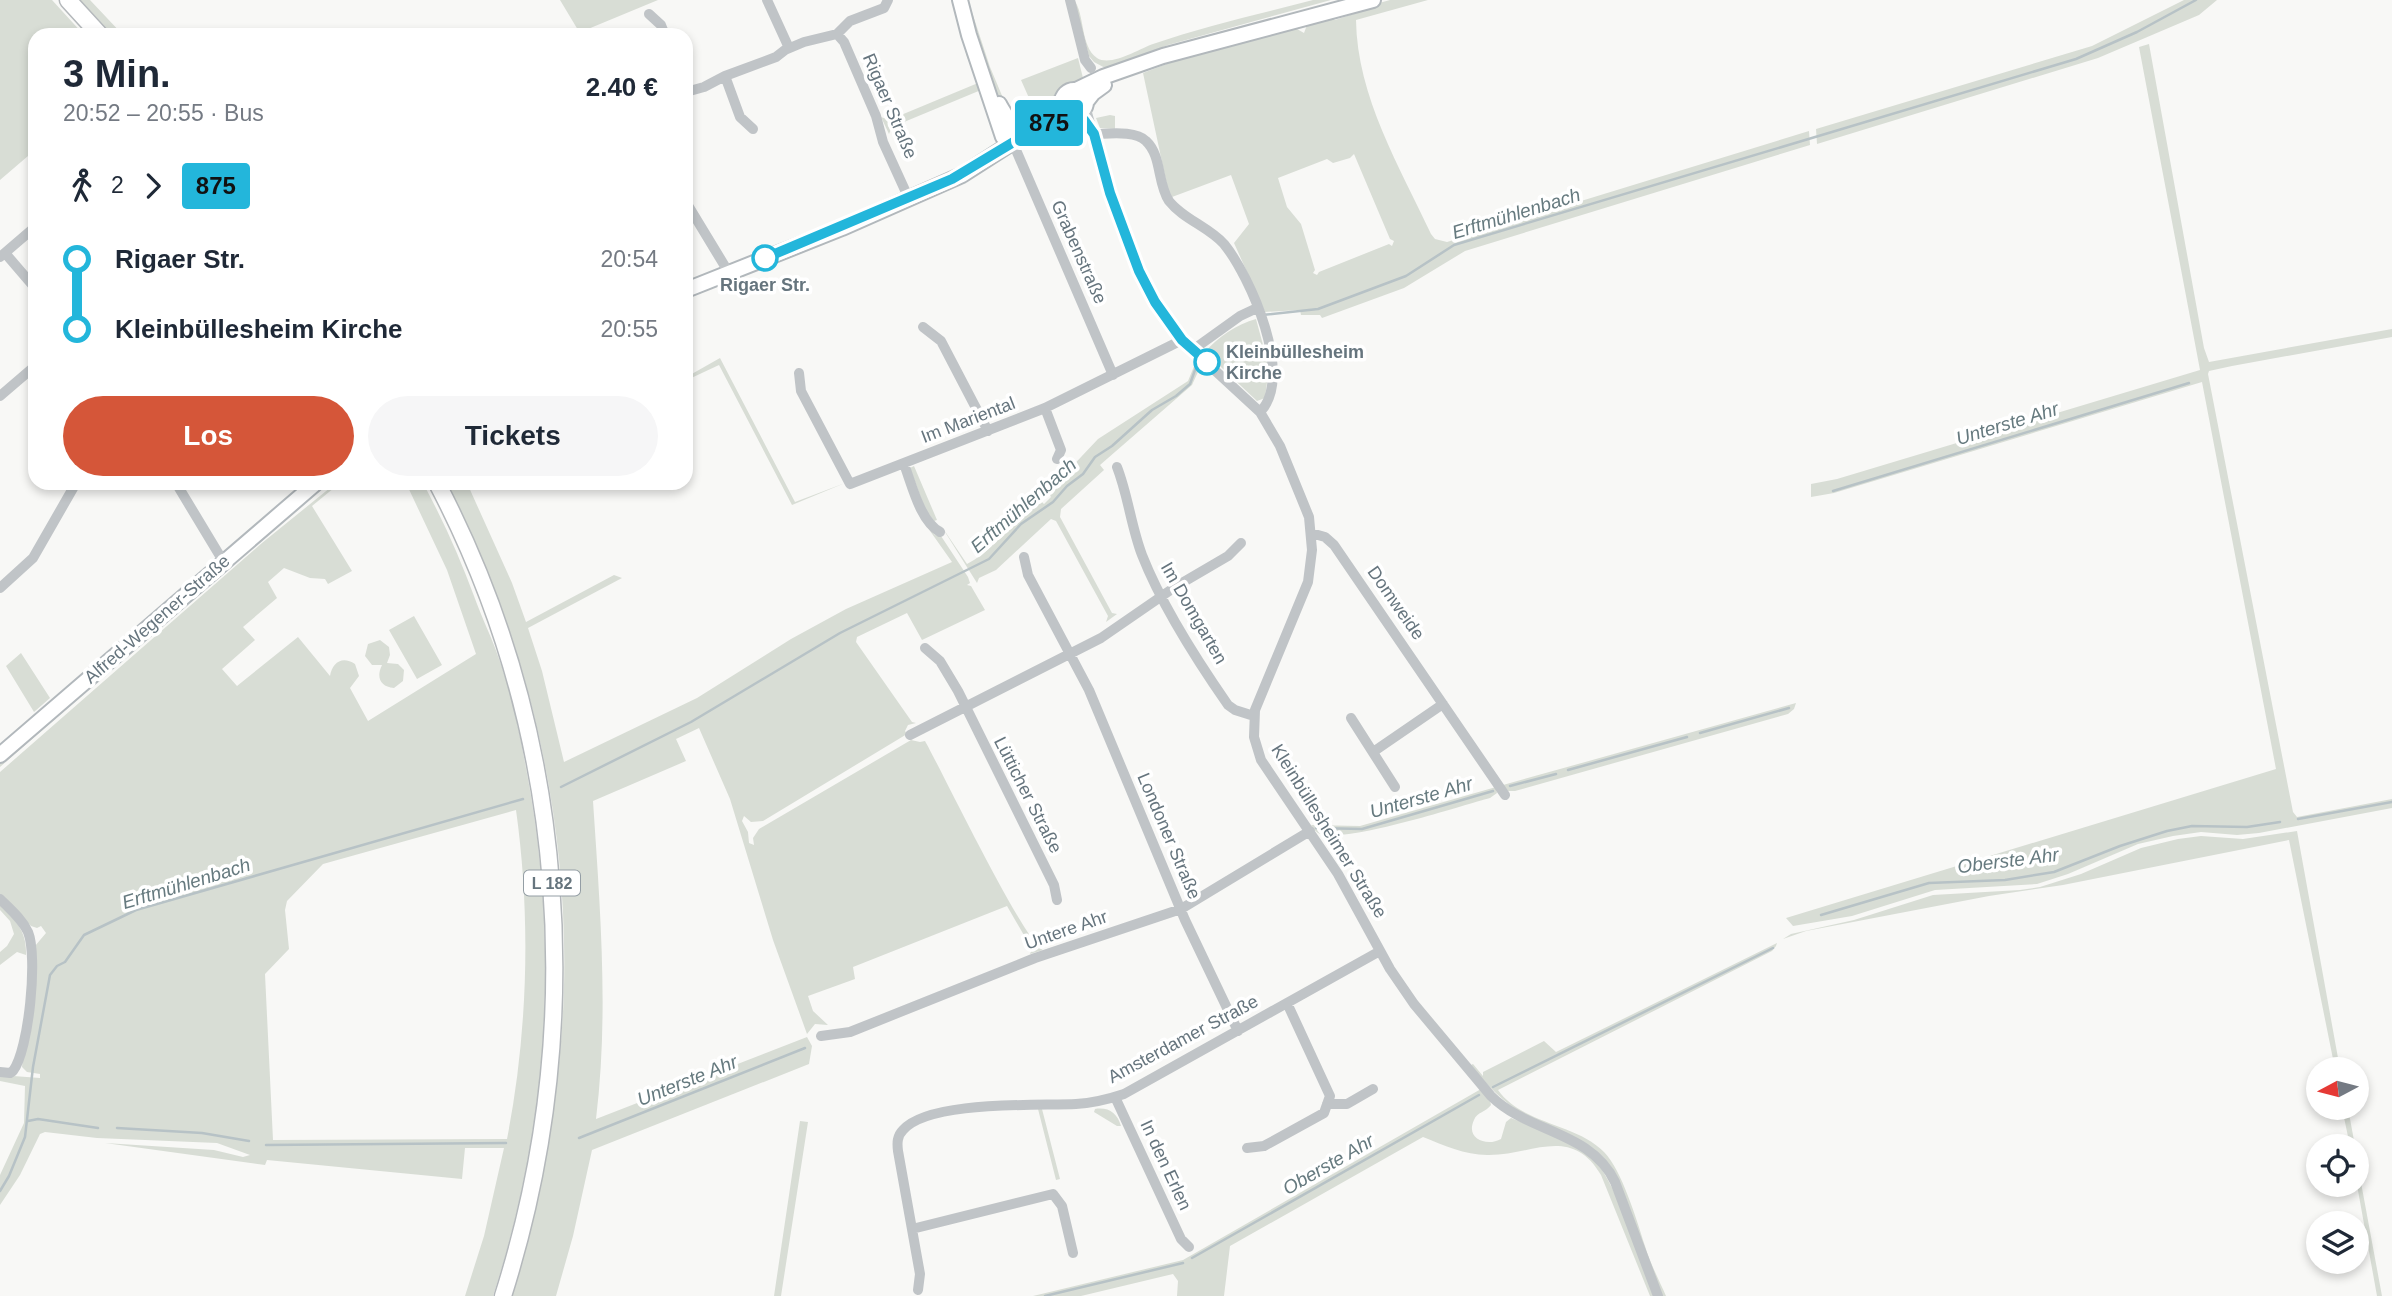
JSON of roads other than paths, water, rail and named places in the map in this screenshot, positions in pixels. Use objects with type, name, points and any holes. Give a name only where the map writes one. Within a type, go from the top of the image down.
[{"type":"main road","points":[[68,0],[94,28]]},
{"type":"main road","name":"L 182","points":[[439,490],[476,569],[509,658],[530,739],[550,861],[555,936],[555,995],[547,1099],[531,1192],[503,1296]]},
{"type":"street","points":[[768,0],[789,48]]},
{"type":"street","points":[[693,87],[704,87],[724,76],[776,57],[789,48],[834,34],[850,21],[884,8],[888,0]]},
{"type":"street","points":[[960,0],[971,43],[987,83],[1014,127],[1016,133],[1013,143]]},
{"type":"street","points":[[1070,0],[1085,60],[1091,68]]},
{"type":"street","points":[[1076,107],[1083,93],[1076,90],[1147,61],[1373,0]]},
{"type":"street","points":[[649,14],[662,28]]},
{"type":"street","name":"Rigaer Straße","points":[[834,34],[844,42],[876,116],[883,142],[909,199]]},
{"type":"street","points":[[693,287],[962,175],[1076,107],[1118,77],[1183,52]]},
{"type":"street","points":[[724,76],[740,117],[754,129]]},
{"type":"street","name":"Kleinbüllesheimer Straße","points":[[1076,107],[1094,134],[1110,193],[1139,271],[1155,302],[1182,340],[1260,412],[1280,446],[1309,517],[1311,561],[1305,591],[1260,694],[1254,716],[1254,737],[1261,760],[1347,888],[1380,951],[1414,1004],[1497,1101],[1521,1118],[1584,1146],[1601,1160],[1615,1182],[1658,1296]]},
{"type":"street","points":[[1094,134],[1135,135],[1148,143],[1168,199],[1223,243],[1241,273],[1259,313],[1271,351],[1274,376],[1270,399],[1260,412]]},
{"type":"street","name":"Grabenstraße","points":[[1013,143],[1114,375]]},
{"type":"street","points":[[693,214],[729,273]]},
{"type":"street","points":[[28,233],[2,255],[28,281]]},
{"type":"street","points":[[1199,354],[1229,323],[1259,313]]},
{"type":"street","points":[[923,327],[941,341],[988,431]]},
{"type":"street","name":"Im Mariental","points":[[799,373],[801,391],[850,484],[1045,408],[1182,340]]},
{"type":"street","points":[[0,396],[28,372]]},
{"type":"street","points":[[1045,408],[1061,450],[1057,459]]},
{"type":"street","points":[[904,464],[926,517],[940,532]]},
{"type":"street","name":"Im Domgarten","points":[[1117,467],[1142,554],[1161,596],[1228,705],[1234,710],[1254,716]]},
{"type":"street","points":[[0,588],[37,553],[72,490]]},
{"type":"street","points":[[180,490],[223,561]]},
{"type":"street","name":"Alfred-Wegener-Straße","points":[[0,755],[308,490]]},
{"type":"street","name":"Domweide","points":[[1311,533],[1322,535],[1331,541],[1505,795]]},
{"type":"street","points":[[910,735],[1101,638],[1161,596],[1228,556],[1241,543]]},
{"type":"street","name":"Londoner Straße","points":[[1024,557],[1028,575],[1089,690],[1181,909],[1238,1031]]},
{"type":"street","name":"Lütticher Straße","points":[[925,648],[940,661],[965,707],[1054,885],[1057,900]]},
{"type":"street","points":[[1373,752],[1443,704]]},
{"type":"street","points":[[1351,718],[1395,787]]},
{"type":"street","name":"Untere Ahr","points":[[821,1036],[850,1032],[1035,958],[1181,909],[1310,831]]},
{"type":"street","points":[[0,900],[25,927],[31,949],[27,1028],[16,1067],[5,1072]]},
{"type":"street","name":"Amsterdamer Straße","points":[[918,1290],[920,1274],[898,1151],[899,1135],[907,1126],[927,1118],[978,1107],[1076,1104],[1115,1097],[1135,1089],[1380,951]]},
{"type":"street","points":[[1247,1148],[1264,1146],[1324,1113],[1330,1096],[1287,1003]]},
{"type":"street","points":[[1327,1104],[1347,1104],[1373,1089]]},
{"type":"street","name":"In den Erlen","points":[[1115,1097],[1181,1239],[1189,1247]]},
{"type":"street","points":[[912,1229],[1053,1194],[1062,1206],[1073,1253]]},
{"type":"waterway","name":"Erftmühlenbach","points":[[1262,315],[1318,309],[1406,276],[1454,245],[2076,59],[2137,32],[2196,0]]},
{"type":"waterway","name":"Erftmühlenbach","points":[[561,787],[691,722],[840,633],[989,559],[1021,524],[1053,502],[1067,486],[1083,474],[1095,457],[1112,446],[1152,410],[1190,384],[1199,359]]},
{"type":"waterway","name":"Unterste Ahr","points":[[1833,491],[2189,383]]},
{"type":"waterway","name":"Unterste Ahr","points":[[1700,733],[1789,708]]},
{"type":"waterway","name":"Unterste Ahr","points":[[1568,770],[1687,737]]},
{"type":"waterway","name":"Unterste Ahr","points":[[1510,786],[1556,774]]},
{"type":"waterway","name":"Unterste Ahr","points":[[1316,828],[1362,829],[1493,791]]},
{"type":"waterway","name":"Erftmühlenbach","points":[[0,1191],[25,1137],[33,1067],[50,975],[57,966],[65,962],[84,935],[136,910],[523,799]]},
{"type":"waterway","name":"Oberste Ahr","points":[[2298,819],[2392,802]]},
{"type":"waterway","name":"Oberste Ahr","points":[[1821,915],[1929,883],[2005,880],[2054,872],[2167,831],[2192,826],[2247,827],[2280,822]]},
{"type":"waterway","name":"Oberste Ahr","points":[[1493,1087],[1773,948]]},
{"type":"waterway","name":"Unterste Ahr","points":[[579,1138],[805,1048]]},
{"type":"waterway","name":"Oberste Ahr","points":[[1192,1258],[1479,1095]]},
{"type":"waterway","name":"Unterste Ahr","points":[[28,1121],[38,1119],[98,1128]]},
{"type":"waterway","name":"Unterste Ahr","points":[[117,1128],[202,1133],[249,1141]]},
{"type":"waterway","name":"Unterste Ahr","points":[[266,1145],[506,1143]]},
{"type":"waterway","name":"Oberste Ahr","points":[[1045,1296],[1183,1263]]},
{"type":"place","name":"Rigaer Str.","points":[[765,258]]},
{"type":"place","name":"Kleinbüllesheim Kirche","points":[[1207,362]]}]
